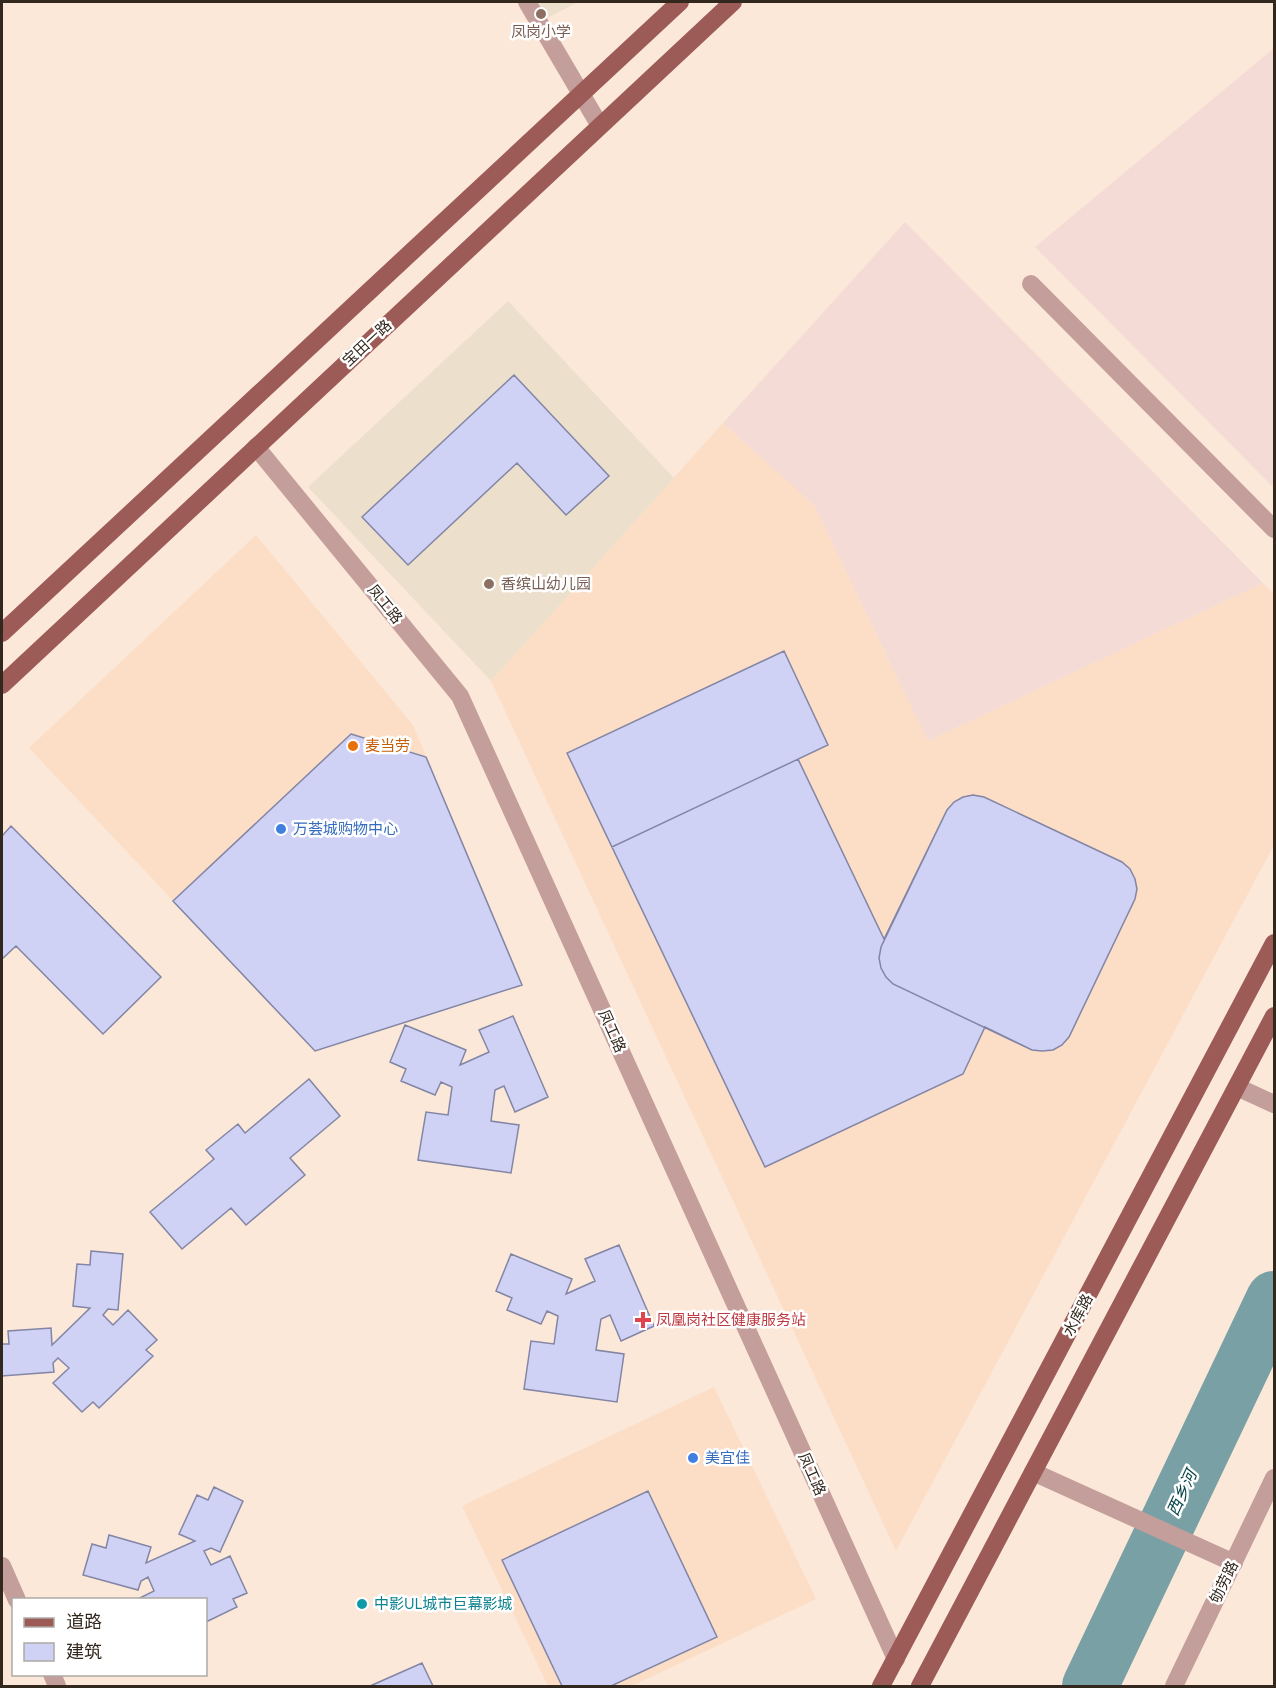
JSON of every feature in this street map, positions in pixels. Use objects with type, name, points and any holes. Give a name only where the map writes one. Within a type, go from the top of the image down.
[{"type":"main road","points":[[2,633],[680,2]]},
{"type":"main road","name":"宝田一路","points":[[2,685],[734,2]]},
{"type":"main road","name":"水库路","points":[[881,1686],[1275,944]]},
{"type":"main road","points":[[920,1686],[1275,1016]]},
{"type":"street","points":[[527,2],[600,126]]},
{"type":"street","points":[[1031,284],[1275,529]]},
{"type":"street","name":"凤工路","points":[[256,447],[460,696],[896,1659]]},
{"type":"street","points":[[1237,1087],[1275,1104]]},
{"type":"street","points":[[1033,1473],[1234,1563]]},
{"type":"street","name":"劬劳路","points":[[1174,1686],[1275,1478]]},
{"type":"street","points":[[2,1566],[17,1598]]},
{"type":"shaded area","name":"凤岗小学","points":[[521,2],[578,2],[532,26]]},
{"type":"shaded area","points":[[1274,48],[1274,488],[1035,247]]},
{"type":"shaded area","points":[[905,222],[1263,583],[928,741],[814,505],[723,423]]},
{"type":"shaded area","name":"香缤山幼儿园","points":[[508,301],[674,478],[491,681],[308,487]]},
{"type":"shaded area","points":[[723,423],[814,504],[928,741],[1263,583],[1274,594],[1274,845],[896,1551],[491,681]]},
{"type":"shaded area","name":"万荟城购物中心","points":[[256,535],[413,725],[522,985],[315,1051],[29,748]]},
{"type":"shaded area","points":[[714,1387],[816,1599],[632,1686],[548,1686],[462,1506]]},
{"type":"building","points":[[514,375],[609,476],[566,515],[517,463],[408,565],[362,517]]},
{"type":"building","points":[[784,651],[828,745],[798,759],[884,939],[947,810],[954,802],[973,795],[984,797],[1122,862],[1130,869],[1137,889],[1135,899],[1069,1037],[1062,1045],[1053,1050],[1032,1050],[985,1027],[963,1074],[765,1167],[567,753]]},
{"type":"building","points":[[784,651],[828,745],[612,847],[567,753]]},
{"type":"building","points":[[351,734],[426,757],[522,985],[315,1051],[173,901]]},
{"type":"building","points":[[973,795],[984,797],[1122,862],[1130,869],[1135,879],[1137,889],[1135,899],[1069,1037],[1053,1050],[1032,1050],[893,984],[881,968],[879,958],[881,947],[947,810],[954,802]]},
{"type":"building","points":[[11,826],[161,977],[103,1034],[16,946],[2,959],[2,836]]},
{"type":"building","points":[[513,1016],[548,1097],[515,1112],[504,1086],[495,1090],[491,1121],[519,1125],[511,1173],[418,1160],[426,1112],[448,1115],[452,1087],[441,1082],[435,1095],[401,1081],[406,1069],[390,1062],[405,1025],[466,1050],[460,1065],[489,1052],[479,1030]]},
{"type":"building","points":[[309,1079],[340,1116],[290,1158],[305,1175],[246,1225],[231,1208],[182,1249],[150,1212],[214,1159],[206,1150],[238,1124],[245,1133]]},
{"type":"building","points":[[619,1245],[654,1326],[621,1341],[610,1315],[601,1319],[596,1350],[624,1354],[617,1402],[524,1389],[531,1341],[554,1344],[558,1316],[547,1311],[541,1324],[507,1310],[512,1298],[496,1291],[511,1254],[572,1279],[566,1294],[595,1281],[585,1259]]},
{"type":"building","points":[[91,1251],[123,1254],[118,1310],[108,1309],[103,1315],[113,1325],[128,1310],[157,1340],[146,1350],[153,1356],[99,1408],[93,1402],[82,1412],[53,1383],[69,1368],[58,1358],[53,1363],[54,1372],[2,1376],[2,1344],[9,1344],[8,1331],[51,1328],[52,1345],[90,1308],[73,1306],[77,1264],[90,1265]]},
{"type":"building","points":[[214,1487],[243,1501],[220,1552],[211,1548],[204,1551],[211,1565],[230,1556],[247,1593],[233,1599],[237,1607],[207,1622],[207,1598],[140,1598],[154,1591],[148,1577],[141,1581],[138,1590],[83,1575],[92,1544],[106,1548],[109,1535],[151,1547],[146,1563],[195,1541],[179,1534],[197,1495],[208,1500]]},
{"type":"building","points":[[648,1491],[717,1637],[611,1686],[562,1686],[502,1560]]},
{"type":"building","points":[[422,1663],[433,1686],[370,1686]]},
{"type":"waterway","name":"西乡河","points":[[1090,1686],[1274,1299]]},
{"type":"place","name":"凤岗小学","points":[[541,14]]},
{"type":"place","name":"香缤山幼儿园","points":[[489,584]]},
{"type":"place","name":"麦当劳","points":[[353,746]]},
{"type":"place","name":"万荟城购物中心","points":[[281,829]]},
{"type":"place","name":"凤凰岗社区健康服务站","points":[[643,1320]]},
{"type":"place","name":"美宜佳","points":[[693,1458]]},
{"type":"place","name":"中影UL城市巨幕影城","points":[[362,1604]]}]
